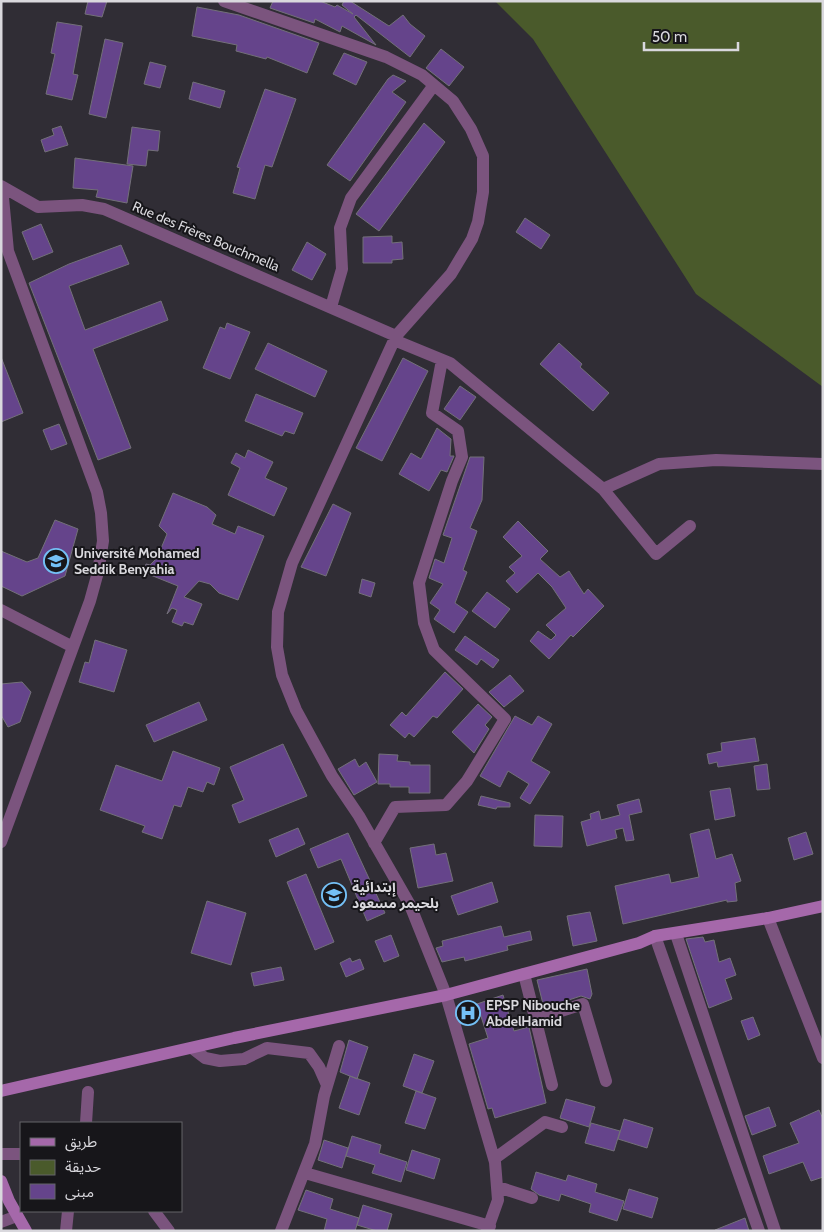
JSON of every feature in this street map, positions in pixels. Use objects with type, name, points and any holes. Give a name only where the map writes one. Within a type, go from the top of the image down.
[{"type":"main road","points":[[1,1091],[192,1048],[446,995],[655,936],[768,918],[823,906]]},
{"type":"main road","points":[[1,1180],[26,1231]]},
{"type":"street","points":[[224,1],[386,56],[422,75],[453,102],[478,143],[483,156],[483,192],[478,222],[463,256],[451,274],[395,338],[292,563],[277,622],[279,665],[290,696],[312,742],[414,912],[446,995],[494,1159],[498,1200],[488,1228],[305,1173]]},
{"type":"street","points":[[331,307],[342,269],[340,228],[351,198],[434,85]]},
{"type":"street","points":[[1,842],[4,826],[73,647],[98,572],[103,535],[97,492],[76,430],[8,251],[2,186]]},
{"type":"street","name":"Rue des Frères Bouchmella","points":[[2,186],[38,207],[82,205],[104,209],[331,307],[450,363],[603,489],[656,554],[690,526]]},
{"type":"street","points":[[374,844],[395,807],[446,805],[467,781],[506,719],[434,650],[424,622],[419,582],[452,481],[462,457],[458,431],[432,413],[442,360]]},
{"type":"street","points":[[603,489],[660,464],[716,460],[823,464]]},
{"type":"street","points":[[1,610],[73,647]]},
{"type":"street","points":[[768,918],[823,1058]]},
{"type":"street","points":[[676,934],[775,1231]]},
{"type":"street","points":[[655,936],[759,1231]]},
{"type":"street","points":[[524,974],[552,1085]]},
{"type":"street","points":[[536,1019],[583,1004],[606,1081]]},
{"type":"street","points":[[281,1231],[315,1144],[327,1085],[339,1046]]},
{"type":"street","points":[[192,1048],[205,1058],[220,1061],[244,1059],[267,1048],[309,1053],[319,1067],[327,1085]]},
{"type":"street","points":[[86,1122],[88,1092]]},
{"type":"street","points":[[494,1159],[545,1122],[562,1126]]},
{"type":"street","points":[[724,1132],[741,1127]]},
{"type":"street","points":[[1,1154],[20,1154]]},
{"type":"street","points":[[498,1187],[532,1198]]},
{"type":"street","points":[[66,1231],[68,1212]]},
{"type":"street","points":[[155,1212],[169,1231]]},
{"type":"street","points":[[1,1222],[18,1216]]},
{"type":"green space","points":[[495,1],[823,1],[823,387],[696,294],[533,39]]},
{"type":"building","points":[[88,1],[107,1],[102,17],[85,14]]},
{"type":"building","points":[[273,1],[320,1],[335,7],[337,5],[353,14],[342,5],[344,1],[350,1],[389,26],[403,15],[410,24],[425,36],[410,57],[356,15],[354,17],[376,45],[342,26],[340,32],[315,19],[314,23],[270,8]]},
{"type":"building","points":[[197,7],[239,15],[319,43],[307,73],[267,57],[266,59],[236,51],[237,45],[192,36]]},
{"type":"building","points":[[57,22],[82,26],[73,74],[78,75],[72,100],[46,94],[55,54],[51,53]]},
{"type":"building","points":[[105,39],[123,43],[106,118],[89,114]]},
{"type":"building","points":[[441,49],[464,67],[449,86],[426,68]]},
{"type":"building","points":[[344,53],[367,62],[356,85],[333,74]]},
{"type":"building","points":[[150,62],[166,66],[160,88],[144,84]]},
{"type":"building","points":[[393,75],[406,81],[392,92],[406,102],[350,181],[327,165],[388,79]]},
{"type":"building","points":[[193,82],[225,91],[220,108],[189,99]]},
{"type":"building","points":[[265,89],[296,99],[272,167],[265,165],[255,199],[233,193],[240,168],[237,167]]},
{"type":"building","points":[[424,123],[445,142],[379,231],[356,214]]},
{"type":"building","points":[[61,126],[68,145],[45,152],[41,140],[54,135],[52,129]]},
{"type":"building","points":[[132,127],[160,131],[158,151],[148,150],[146,166],[127,164]]},
{"type":"building","points":[[75,158],[133,166],[127,203],[96,197],[98,190],[73,188]]},
{"type":"building","points":[[525,218],[550,235],[541,249],[516,232]]},
{"type":"building","points":[[41,224],[53,252],[33,260],[22,232]]},
{"type":"building","points":[[392,236],[392,243],[402,242],[403,259],[392,260],[392,263],[363,263],[363,237]]},
{"type":"building","points":[[307,242],[326,254],[312,280],[292,270]]},
{"type":"building","points":[[121,245],[129,264],[69,286],[85,330],[161,301],[168,320],[93,349],[131,448],[98,460],[29,283],[69,264]]},
{"type":"building","points":[[227,323],[250,332],[230,379],[203,368],[220,327],[225,329]]},
{"type":"building","points":[[268,343],[327,371],[315,397],[255,369]]},
{"type":"building","points":[[559,343],[582,364],[580,367],[609,393],[593,411],[540,364]]},
{"type":"building","points":[[1,357],[23,413],[1,422]]},
{"type":"building","points":[[403,358],[428,371],[382,461],[356,448]]},
{"type":"building","points":[[460,386],[476,397],[460,420],[444,409]]},
{"type":"building","points":[[256,394],[303,413],[294,434],[285,431],[282,436],[245,421]]},
{"type":"building","points":[[59,424],[67,444],[51,450],[43,430]]},
{"type":"building","points":[[437,428],[451,439],[450,456],[454,456],[447,472],[441,470],[429,491],[399,474],[411,453],[421,459]]},
{"type":"building","points":[[248,450],[273,462],[265,478],[287,488],[274,516],[228,495],[240,468],[231,463],[236,453],[245,458]]},
{"type":"building","points":[[470,457],[484,457],[482,500],[470,528],[477,531],[463,570],[467,572],[455,603],[468,612],[454,633],[434,619],[440,610],[430,603],[443,584],[429,578],[435,559],[444,563],[452,538],[443,535]]},
{"type":"building","points":[[173,493],[207,507],[216,515],[212,524],[235,534],[238,526],[264,536],[238,600],[219,593],[210,584],[199,581],[184,597],[202,604],[193,625],[184,622],[182,626],[172,622],[177,610],[172,608],[167,614],[178,586],[143,572],[146,564],[150,565],[157,558],[167,534],[159,526]]},
{"type":"building","points":[[333,504],[351,513],[326,576],[301,567]]},
{"type":"building","points":[[55,520],[78,529],[65,576],[22,596],[1,586],[1,551],[27,562],[38,558]]},
{"type":"building","points":[[518,521],[548,551],[540,559],[560,577],[569,571],[584,594],[588,589],[604,606],[573,637],[571,635],[549,659],[530,641],[538,631],[551,640],[556,635],[546,625],[566,608],[552,587],[538,573],[517,593],[506,581],[515,573],[509,567],[522,556],[503,537]]},
{"type":"building","points":[[362,579],[375,583],[371,597],[359,593]]},
{"type":"building","points":[[487,592],[510,609],[495,628],[472,611]]},
{"type":"building","points":[[465,636],[499,660],[493,668],[481,659],[477,665],[455,650]]},
{"type":"building","points":[[95,640],[127,650],[114,692],[79,682],[85,662],[89,663]]},
{"type":"building","points":[[445,672],[463,689],[437,718],[433,716],[414,737],[409,733],[405,738],[390,725],[402,712],[406,716]]},
{"type":"building","points":[[510,675],[524,691],[504,707],[489,692]]},
{"type":"building","points":[[22,682],[31,692],[20,722],[8,727],[1,715],[1,684]]},
{"type":"building","points":[[199,702],[207,720],[154,742],[146,725]]},
{"type":"building","points":[[478,704],[492,717],[485,725],[489,729],[474,753],[452,732]]},
{"type":"building","points":[[515,716],[532,725],[538,716],[552,724],[531,761],[550,772],[530,804],[520,798],[529,784],[508,771],[500,787],[480,776]]},
{"type":"building","points":[[755,738],[759,761],[718,767],[717,762],[709,764],[707,754],[722,751],[721,743]]},
{"type":"building","points":[[283,744],[307,796],[239,823],[232,805],[244,800],[230,767]]},
{"type":"building","points":[[173,751],[220,768],[214,785],[207,782],[203,792],[188,787],[181,807],[174,805],[162,839],[142,832],[145,826],[100,810],[116,765],[162,781]]},
{"type":"building","points":[[379,754],[398,755],[397,761],[410,762],[410,765],[430,765],[430,793],[409,793],[409,787],[390,787],[390,784],[378,784]]},
{"type":"building","points":[[355,759],[359,767],[366,762],[377,782],[354,795],[338,769]]},
{"type":"building","points":[[767,764],[770,789],[757,790],[754,766]]},
{"type":"building","points":[[730,788],[735,816],[715,820],[710,791]]},
{"type":"building","points":[[481,796],[510,803],[510,807],[497,807],[496,809],[478,805]]},
{"type":"building","points":[[639,799],[642,812],[629,815],[634,840],[626,841],[623,828],[615,830],[617,838],[587,846],[581,822],[591,819],[590,814],[599,811],[601,820],[620,815],[617,805]]},
{"type":"building","points":[[535,815],[563,816],[562,847],[534,846]]},
{"type":"building","points":[[298,828],[305,844],[276,857],[269,840]]},
{"type":"building","points":[[709,829],[716,859],[732,854],[741,881],[735,883],[737,901],[727,902],[727,900],[623,924],[615,886],[669,874],[671,883],[699,877],[690,834]]},
{"type":"building","points":[[806,832],[813,854],[794,860],[788,838]]},
{"type":"building","points":[[348,833],[385,913],[367,921],[341,859],[318,868],[310,849]]},
{"type":"building","points":[[434,844],[436,855],[446,853],[453,881],[418,888],[410,848]]},
{"type":"building","points":[[306,874],[334,942],[315,950],[287,882]]},
{"type":"building","points":[[492,882],[498,902],[458,915],[451,896]]},
{"type":"building","points":[[207,901],[246,913],[231,965],[191,953]]},
{"type":"building","points":[[590,912],[597,941],[573,946],[567,916]]},
{"type":"building","points":[[501,926],[504,937],[530,931],[532,940],[507,946],[508,950],[465,961],[464,957],[442,962],[436,948],[443,946],[442,941]]},
{"type":"building","points":[[391,935],[399,956],[384,962],[375,941]]},
{"type":"building","points":[[703,937],[705,942],[714,940],[719,962],[730,958],[736,975],[725,979],[732,999],[709,1008],[686,939]]},
{"type":"building","points":[[350,958],[352,962],[360,959],[364,969],[346,977],[340,963]]},
{"type":"building","points":[[281,967],[284,980],[254,986],[251,973]]},
{"type":"building","points":[[587,969],[592,994],[590,999],[581,996],[544,1008],[537,980]]},
{"type":"building","points":[[503,995],[514,1031],[529,1027],[546,1103],[495,1118],[492,1108],[488,1109],[469,1044],[488,1038],[477,1004]]},
{"type":"building","points":[[753,1017],[760,1035],[748,1040],[741,1021]]},
{"type":"building","points":[[349,1040],[368,1047],[357,1079],[340,1072]]},
{"type":"building","points":[[414,1054],[434,1061],[422,1093],[403,1086]]},
{"type":"building","points":[[350,1076],[370,1083],[359,1115],[339,1108]]},
{"type":"building","points":[[416,1091],[436,1098],[425,1129],[405,1123]]},
{"type":"building","points":[[566,1099],[595,1107],[589,1127],[560,1118]]},
{"type":"building","points":[[769,1107],[776,1126],[752,1135],[745,1116]]},
{"type":"building","points":[[819,1110],[823,1119],[823,1177],[811,1181],[803,1162],[769,1174],[763,1156],[799,1143],[790,1123]]},
{"type":"building","points":[[624,1119],[653,1128],[647,1148],[618,1139]]},
{"type":"building","points":[[591,1123],[620,1131],[614,1151],[585,1143]]},
{"type":"building","points":[[352,1136],[381,1145],[379,1153],[407,1162],[401,1182],[372,1173],[375,1165],[346,1156]]},
{"type":"building","points":[[324,1140],[348,1148],[342,1168],[318,1160]]},
{"type":"building","points":[[412,1150],[440,1159],[434,1179],[406,1170]]},
{"type":"building","points":[[536,1172],[566,1181],[568,1175],[597,1184],[595,1192],[624,1201],[617,1221],[589,1212],[591,1204],[561,1194],[559,1201],[539,1195],[531,1189]]},
{"type":"building","points":[[629,1189],[658,1198],[652,1218],[623,1209]]},
{"type":"building","points":[[306,1190],[333,1199],[330,1209],[359,1218],[355,1231],[324,1231],[327,1219],[298,1210]]},
{"type":"building","points":[[363,1205],[392,1214],[387,1231],[377,1231],[357,1225]]},
{"type":"building","points":[[745,1218],[749,1231],[715,1231],[715,1230]]},
{"type":"place","name":"Université Mohamed Seddik Benyahia","points":[[56,561]]},
{"type":"place","name":"إبتدائية بلحيمر مسعود","points":[[334,895]]},
{"type":"place","name":"EPSP Nibouche AbdelHamid","points":[[468,1013]]}]
